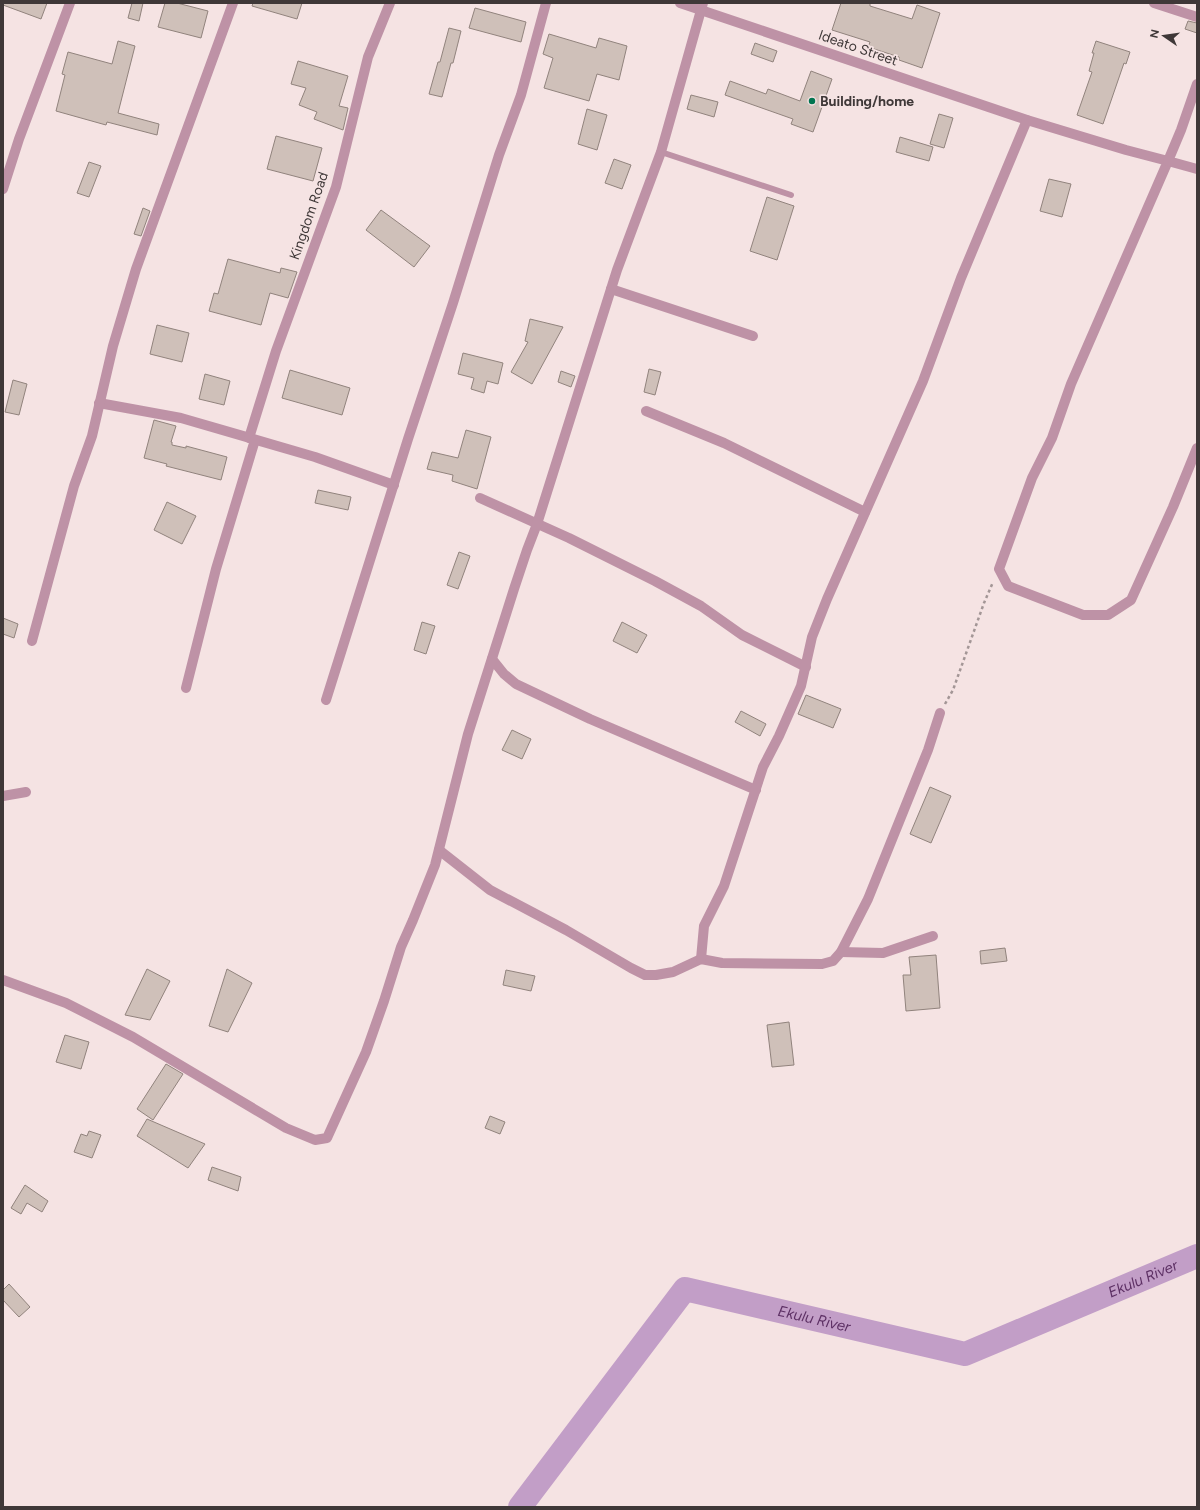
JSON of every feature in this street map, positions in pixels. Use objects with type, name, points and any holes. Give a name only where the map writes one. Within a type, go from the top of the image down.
[{"type":"street","points":[[3,190],[19,140],[70,3]]},
{"type":"street","points":[[32,641],[72,494],[92,436],[113,346],[136,269],[233,3]]},
{"type":"street","name":"Kingdom Road","points":[[186,688],[216,568],[279,344],[336,187],[368,57],[390,3]]},
{"type":"street","points":[[326,700],[499,155],[521,95],[546,3]]},
{"type":"street","name":"Ideato Street","points":[[680,3],[702,6],[1027,120],[1126,150],[1197,169]]},
{"type":"street","points":[[1154,3],[1197,17]]},
{"type":"street","points":[[3,980],[66,1003],[133,1037],[286,1128],[315,1140],[327,1138],[366,1052],[400,947],[435,865],[468,734],[522,563],[537,524],[611,288],[661,152],[702,6]]},
{"type":"street","points":[[1197,84],[1181,130],[1072,384],[1052,438],[1032,478],[999,569],[1008,586],[1083,615],[1108,615],[1131,600],[1173,507],[1197,448]]},
{"type":"street","points":[[701,959],[704,926],[724,886],[763,767],[779,736],[801,686],[812,637],[827,599],[923,381],[961,278],[1027,120]]},
{"type":"street","points":[[611,288],[753,336]]},
{"type":"street","points":[[99,403],[181,418],[352,470],[394,485]]},
{"type":"street","points":[[646,411],[724,443],[865,512]]},
{"type":"street","points":[[480,498],[569,538],[655,581],[701,606],[742,635],[806,667]]},
{"type":"street","points":[[492,659],[504,674],[516,684],[590,719],[756,790]]},
{"type":"street","points":[[439,850],[490,890],[566,930],[645,975],[673,972],[701,959],[722,964],[822,964],[833,960],[840,952],[868,899],[928,750],[940,713]]},
{"type":"street","points":[[3,796],[26,792]]},
{"type":"street","points":[[840,952],[882,953],[933,936]]},
{"type":"lane","points":[[661,152],[791,196]]},
{"type":"path","points":[[940,713],[953,690],[984,603],[999,569]]},
{"type":"building","points":[[3,3],[47,3],[41,19],[3,5]]},
{"type":"building","points":[[132,3],[143,3],[139,21],[128,18]]},
{"type":"building","points":[[165,3],[177,3],[208,11],[201,38],[158,27]]},
{"type":"building","points":[[253,3],[302,3],[297,19],[252,6]]},
{"type":"building","points":[[841,3],[870,3],[870,6],[912,19],[917,5],[940,13],[922,68],[899,60],[899,57],[868,47],[870,42],[832,30]]},
{"type":"building","points":[[475,8],[526,22],[521,42],[469,28]]},
{"type":"building","points":[[1188,21],[1197,23],[1197,33],[1185,29]]},
{"type":"building","points":[[449,28],[461,31],[442,97],[429,94],[438,62],[440,62]]},
{"type":"building","points":[[549,34],[596,48],[599,38],[627,46],[619,80],[597,74],[589,101],[544,88],[553,58],[543,54]]},
{"type":"building","points":[[118,41],[135,46],[118,113],[159,124],[157,135],[107,122],[106,125],[56,111],[65,75],[62,74],[68,52],[112,64]]},
{"type":"building","points":[[1096,41],[1130,52],[1126,64],[1124,63],[1103,124],[1077,115],[1092,72],[1089,71]]},
{"type":"building","points":[[755,43],[777,51],[773,62],[751,54]]},
{"type":"building","points":[[298,61],[348,76],[339,106],[348,108],[343,130],[314,119],[317,112],[299,105],[306,88],[291,84]]},
{"type":"building","points":[[811,71],[832,79],[813,132],[791,124],[793,119],[725,95],[730,81],[766,94],[768,89],[800,101]]},
{"type":"building","points":[[691,95],[718,102],[714,117],[687,109]]},
{"type":"building","points":[[587,109],[607,115],[597,150],[578,144]]},
{"type":"building","points":[[939,114],[953,118],[944,148],[930,144]]},
{"type":"building","points":[[276,136],[322,148],[313,181],[267,169]]},
{"type":"building","points":[[900,137],[933,147],[929,161],[896,152]]},
{"type":"building","points":[[614,159],[631,165],[622,189],[605,183]]},
{"type":"building","points":[[89,162],[101,166],[89,197],[77,193]]},
{"type":"building","points":[[1049,179],[1071,184],[1062,217],[1040,211]]},
{"type":"building","points":[[767,197],[794,206],[777,260],[750,251]]},
{"type":"building","points":[[143,208],[150,211],[141,236],[134,234]]},
{"type":"building","points":[[381,210],[430,246],[414,267],[366,230]]},
{"type":"building","points":[[228,259],[280,273],[281,268],[297,272],[288,298],[270,293],[261,325],[209,311],[214,293],[218,294]]},
{"type":"building","points":[[530,319],[563,327],[532,384],[511,372],[528,342],[525,341]]},
{"type":"building","points":[[157,325],[189,333],[182,362],[150,354]]},
{"type":"building","points":[[463,353],[503,363],[498,384],[487,381],[484,393],[471,389],[474,378],[458,374]]},
{"type":"building","points":[[649,369],[661,372],[655,395],[644,392]]},
{"type":"building","points":[[290,370],[350,388],[342,415],[282,398]]},
{"type":"building","points":[[561,371],[575,376],[571,387],[558,382]]},
{"type":"building","points":[[205,374],[230,381],[224,405],[199,399]]},
{"type":"building","points":[[13,380],[27,384],[19,415],[5,412]]},
{"type":"building","points":[[154,420],[176,426],[171,442],[172,445],[186,448],[186,446],[227,457],[221,480],[166,466],[167,464],[144,458]]},
{"type":"building","points":[[466,430],[491,437],[477,489],[452,481],[453,475],[427,469],[432,452],[458,458]]},
{"type":"building","points":[[318,490],[351,497],[348,510],[315,503]]},
{"type":"building","points":[[167,502],[196,516],[182,544],[154,530]]},
{"type":"building","points":[[459,552],[470,556],[458,589],[447,585]]},
{"type":"building","points":[[3,618],[18,624],[14,638],[3,634]]},
{"type":"building","points":[[422,622],[435,626],[426,654],[414,650]]},
{"type":"building","points":[[622,622],[647,635],[637,653],[613,641]]},
{"type":"building","points":[[806,695],[841,709],[833,728],[798,714]]},
{"type":"building","points":[[741,711],[766,724],[760,736],[735,722]]},
{"type":"building","points":[[512,730],[531,739],[522,759],[502,750]]},
{"type":"building","points":[[930,787],[951,796],[931,843],[910,834]]},
{"type":"building","points":[[1005,948],[1007,961],[981,964],[980,951]]},
{"type":"building","points":[[936,955],[940,1008],[906,1011],[903,975],[911,975],[909,957]]},
{"type":"building","points":[[147,969],[170,981],[150,1020],[125,1015]]},
{"type":"building","points":[[227,969],[252,983],[228,1032],[209,1026]]},
{"type":"building","points":[[506,970],[535,976],[531,991],[503,985]]},
{"type":"building","points":[[789,1022],[794,1065],[772,1067],[767,1025]]},
{"type":"building","points":[[65,1035],[89,1042],[81,1069],[56,1062]]},
{"type":"building","points":[[166,1064],[183,1074],[153,1120],[137,1109]]},
{"type":"building","points":[[490,1116],[505,1122],[500,1134],[485,1128]]},
{"type":"building","points":[[147,1119],[205,1144],[188,1168],[137,1136]]},
{"type":"building","points":[[89,1131],[101,1135],[92,1158],[74,1152],[81,1134],[87,1136]]},
{"type":"building","points":[[212,1167],[241,1177],[238,1191],[208,1180]]},
{"type":"building","points":[[25,1185],[48,1201],[42,1212],[27,1203],[21,1214],[11,1208]]},
{"type":"building","points":[[9,1284],[30,1307],[19,1317],[3,1300],[3,1290]]},
{"type":"waterway","name":"Ekulu River","points":[[520,1507],[685,1289],[965,1354],[1197,1256]]},
{"type":"place","name":"Building/home","points":[[812,101]]}]
